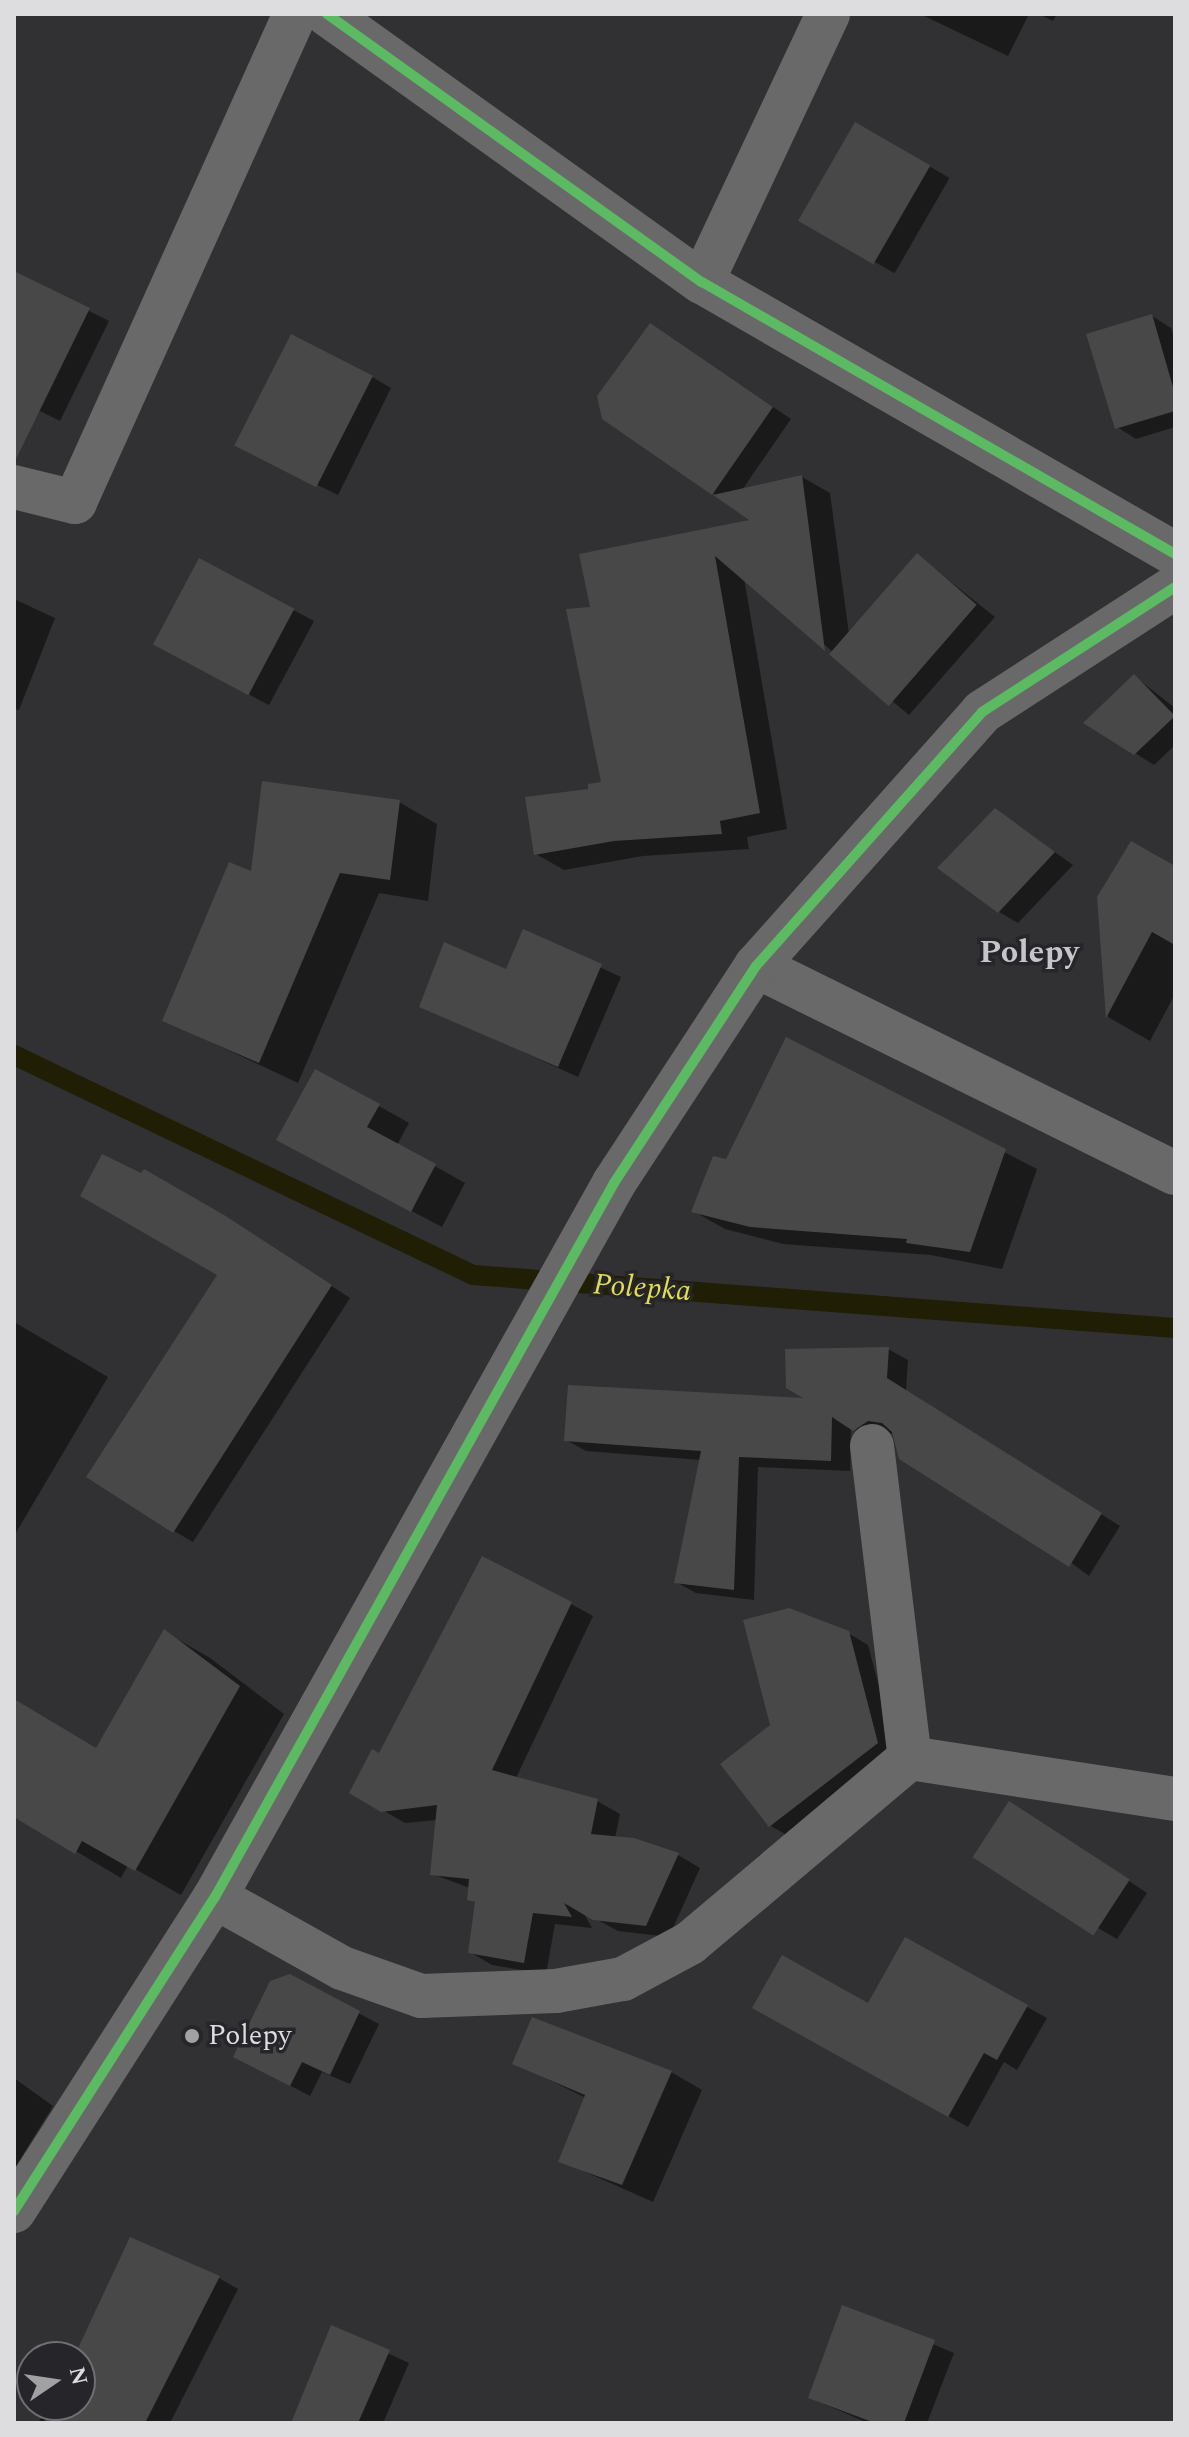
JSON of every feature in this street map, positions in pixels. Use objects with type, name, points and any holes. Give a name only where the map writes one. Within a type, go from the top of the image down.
[{"type":"street","points":[[14,487],[75,502],[295,14]]},
{"type":"street","points":[[327,14],[702,282],[1175,554]]},
{"type":"street","points":[[702,282],[828,14]]},
{"type":"street","points":[[14,2211],[215,1897],[614,1183],[756,966],[982,712],[1175,587]]},
{"type":"street","points":[[756,966],[1175,1173]]},
{"type":"street","points":[[872,1446],[910,1758]]},
{"type":"street","points":[[215,1897],[342,1968],[421,1996],[590,1986],[623,1979],[690,1943],[910,1758],[1175,1799]]},
{"type":"building","points":[[855,122],[930,166],[873,264],[798,221]]},
{"type":"building","points":[[14,271],[90,308],[14,463]]},
{"type":"building","points":[[1152,314],[1175,394],[1175,411],[1115,429],[1086,334]]},
{"type":"building","points":[[650,323],[773,407],[712,495],[602,419],[597,396]]},
{"type":"building","points":[[291,334],[373,376],[316,487],[234,445]]},
{"type":"building","points":[[802,475],[825,651],[715,556],[760,813],[720,821],[722,834],[614,841],[534,855],[525,797],[588,789],[588,784],[601,782],[566,609],[590,607],[579,554],[749,520],[713,495]]},
{"type":"building","points":[[917,553],[977,605],[889,706],[829,654]]},
{"type":"building","points":[[199,558],[294,609],[248,695],[153,645]]},
{"type":"building","points":[[1134,674],[1175,716],[1134,755],[1083,723]]},
{"type":"building","points":[[262,781],[400,800],[390,880],[340,873],[259,1063],[162,1021],[229,862],[251,871]]},
{"type":"building","points":[[995,808],[1055,852],[998,913],[937,868]]},
{"type":"building","points":[[1131,841],[1175,866],[1175,945],[1152,932],[1106,1018],[1097,897]]},
{"type":"building","points":[[523,929],[602,964],[558,1067],[419,1007],[444,942],[506,969]]},
{"type":"building","points":[[786,1037],[1006,1149],[970,1252],[906,1243],[907,1239],[750,1227],[691,1212],[713,1156],[726,1159]]},
{"type":"building","points":[[315,1069],[380,1104],[367,1127],[436,1164],[411,1212],[276,1140]]},
{"type":"building","points":[[102,1154],[141,1173],[144,1169],[224,1215],[332,1285],[173,1533],[86,1477],[217,1275],[80,1196]]},
{"type":"building","points":[[889,1347],[887,1378],[1102,1513],[1069,1567],[899,1459],[892,1432],[882,1423],[868,1421],[853,1431],[832,1417],[831,1461],[739,1457],[734,1590],[674,1583],[701,1451],[564,1441],[568,1385],[803,1398],[786,1388],[785,1349]]},
{"type":"building","points":[[482,1556],[572,1602],[492,1770],[598,1799],[591,1834],[634,1838],[679,1853],[646,1926],[593,1920],[564,1903],[572,1917],[533,1913],[524,1963],[468,1953],[475,1902],[467,1900],[469,1879],[430,1875],[437,1805],[381,1812],[349,1793],[372,1749],[379,1753]]},
{"type":"building","points":[[789,1608],[849,1631],[878,1743],[769,1827],[720,1764],[770,1725],[743,1620]]},
{"type":"building","points":[[164,1629],[240,1686],[135,1871],[82,1841],[75,1854],[14,1817],[14,1699],[96,1748]]},
{"type":"building","points":[[1009,1801],[1130,1879],[1093,1936],[973,1857]]},
{"type":"building","points":[[905,1937],[1028,2005],[997,2060],[984,2053],[948,2117],[752,2008],[782,1955],[868,2003]]},
{"type":"building","points":[[290,1974],[360,2011],[330,2075],[302,2062],[290,2086],[233,2057],[270,1981]]},
{"type":"building","points":[[532,2017],[672,2071],[622,2185],[558,2162],[585,2095],[512,2064]]},
{"type":"building","points":[[130,2237],[220,2276],[145,2423],[44,2423],[96,2421],[96,2341],[81,2341]]},
{"type":"building","points":[[842,2305],[935,2340],[904,2423],[875,2423],[808,2398]]},
{"type":"building","points":[[331,2325],[390,2350],[358,2423],[291,2423]]},
{"type":"waterway","name":"Polepka","points":[[14,1055],[473,1275],[1175,1328]]},
{"type":"cycle path","points":[[327,14],[702,282],[1175,554]]},
{"type":"cycle path","points":[[14,2211],[215,1897],[614,1183],[756,966],[982,712],[1175,587]]},
{"type":"place","name":"Polepy","points":[[192,2036]]},
{"type":"district","name":"Polepy","points":[[1029,953]]}]
